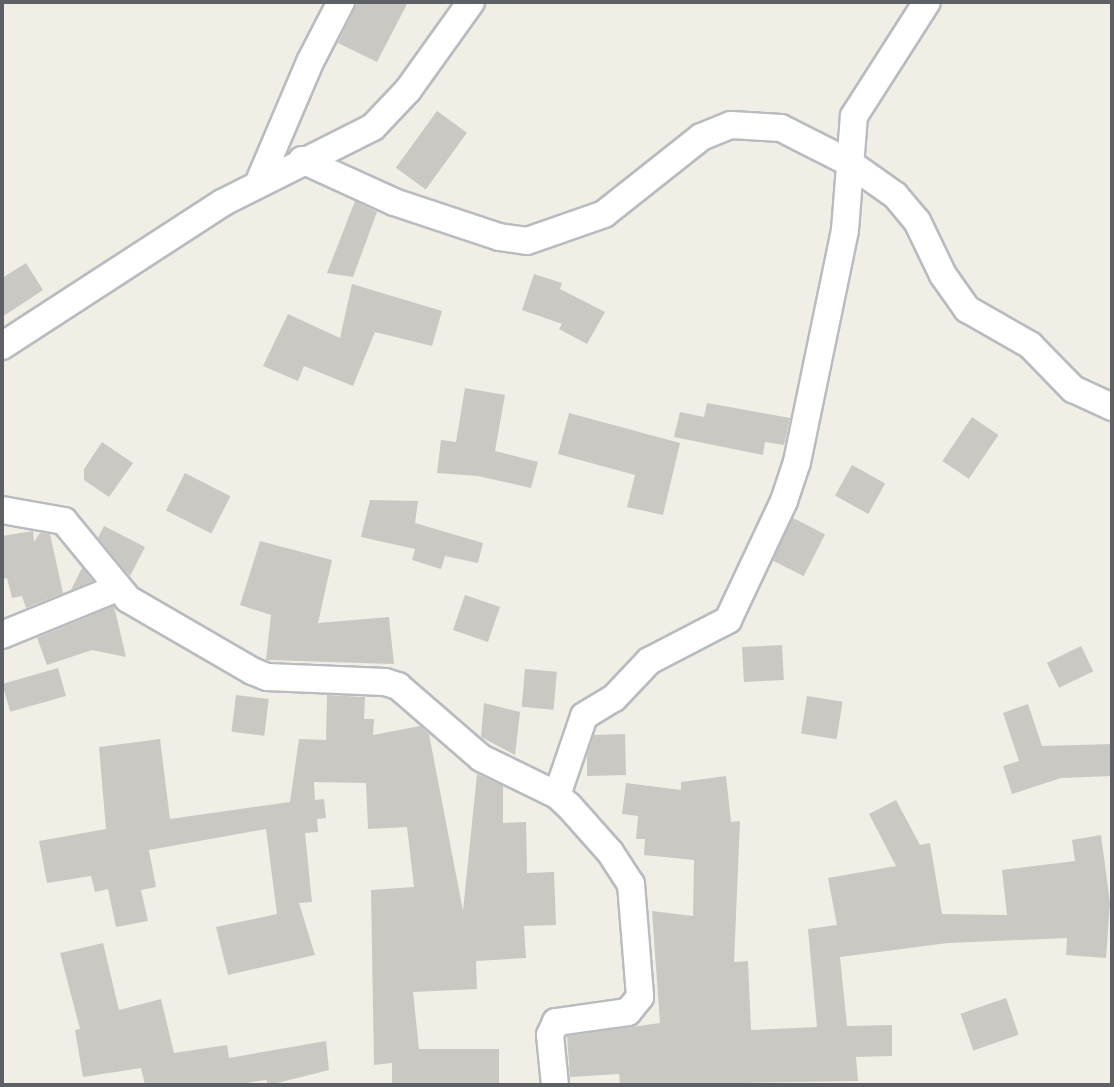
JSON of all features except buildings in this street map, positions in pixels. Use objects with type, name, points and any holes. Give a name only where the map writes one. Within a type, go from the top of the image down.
[{"type":"street","points":[[258,184],[310,62],[341,2]]},
{"type":"street","points":[[2,346],[143,253],[258,184],[302,160],[337,148],[373,127],[408,90],[471,2]]},
{"type":"street","points":[[557,795],[578,723],[584,716],[614,698],[649,661],[728,620],[784,501],[797,462],[845,230],[848,162],[857,106],[927,2]]},
{"type":"street","points":[[302,160],[394,202],[499,237],[527,241],[604,214],[668,160],[701,137],[731,125],[781,128],[848,162],[895,195],[917,221],[943,275],[967,309],[1030,345],[1073,390],[1112,407]]},
{"type":"street","points":[[2,510],[64,522],[117,588],[267,677],[385,682],[398,686],[481,758],[557,795],[610,852],[631,884],[640,996],[628,1012],[556,1022],[550,1034],[555,1085]]},
{"type":"street","points":[[2,635],[117,588]]}]
